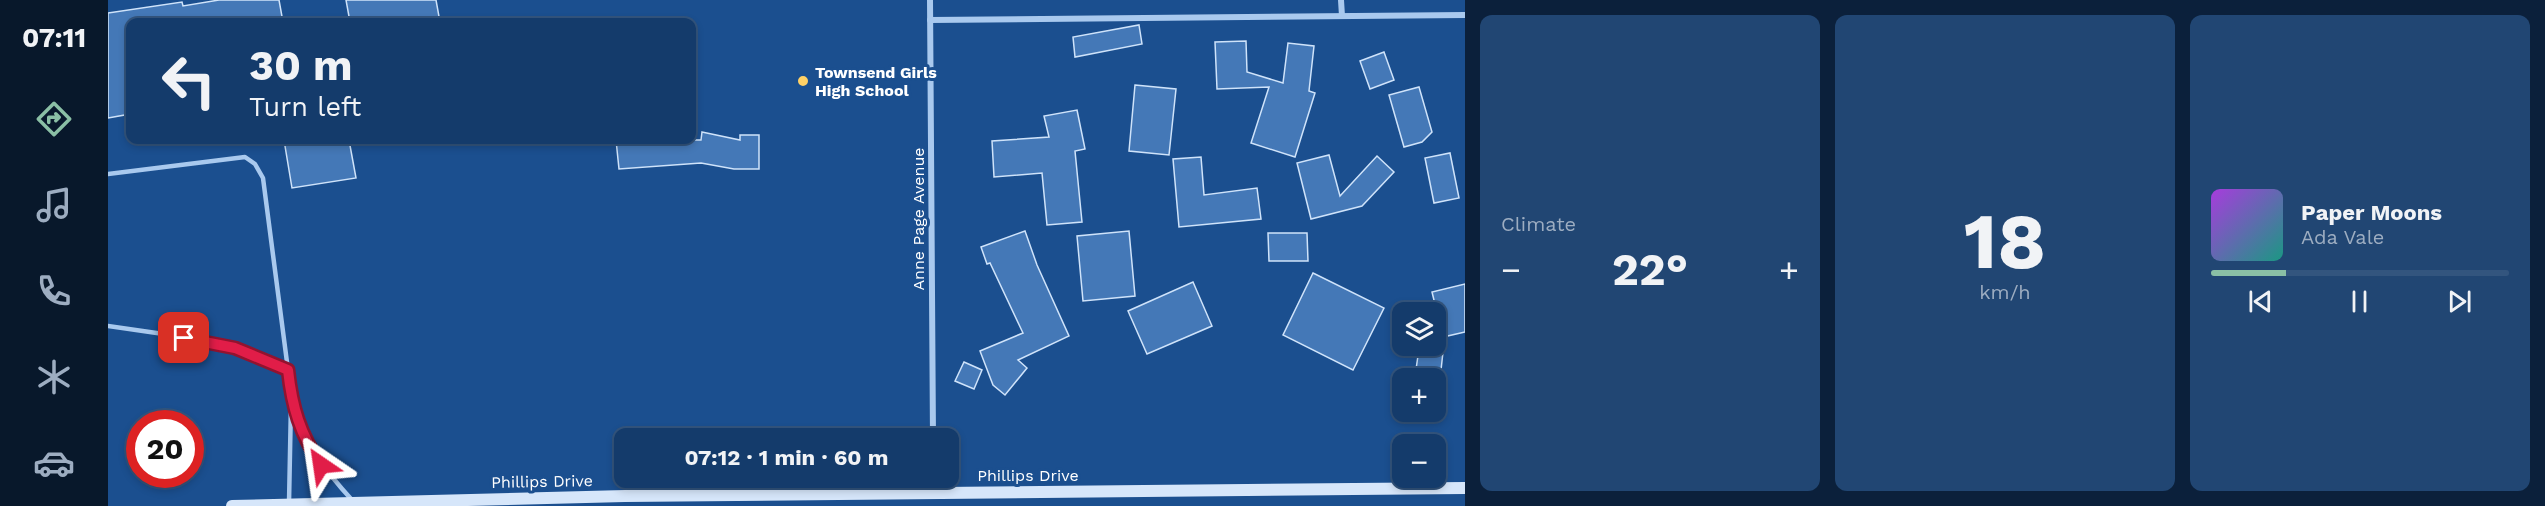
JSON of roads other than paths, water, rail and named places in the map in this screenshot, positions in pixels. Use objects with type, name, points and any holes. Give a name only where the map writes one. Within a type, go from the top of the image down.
[{"type":"main road","name":"Phillips Drive","points":[[232,506],[288,503],[933,492],[1465,488]]},
{"type":"street","name":"Anne Page Avenue","points":[[930,0],[933,428]]},
{"type":"street","points":[[1341,0],[1342,16]]},
{"type":"street","points":[[930,20],[1465,15]]},
{"type":"lane","points":[[108,174],[245,157],[255,164],[263,178],[291,403],[288,503]]},
{"type":"lane","points":[[108,326],[206,340],[235,348],[288,370]]},
{"type":"lane","points":[[291,403],[303,434],[314,454],[329,476],[354,502]]},
{"type":"place","name":"Townsend Girls High School","points":[[803,81]]}]
